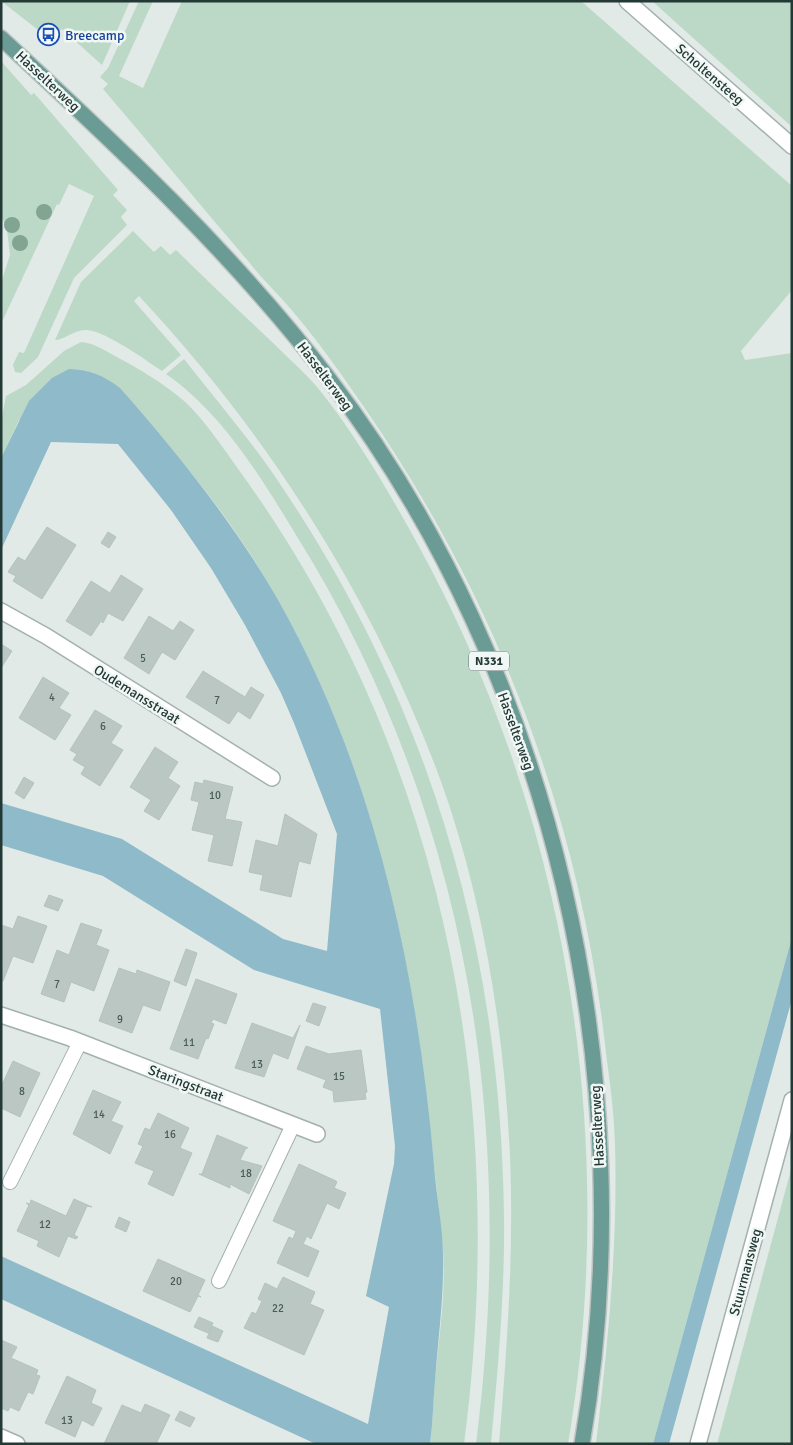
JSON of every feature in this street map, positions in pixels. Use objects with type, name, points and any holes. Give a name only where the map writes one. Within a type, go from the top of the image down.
[{"type":"main road","name":"Hasselterweg","points":[[1,38],[123,150],[188,214],[271,307],[330,380],[408,497],[446,567],[479,637],[516,726],[542,805],[564,883],[582,977],[593,1053],[601,1182],[600,1266],[593,1355],[582,1444]]},
{"type":"street","name":"Scholtensteeg","points":[[627,1],[792,146]]},
{"type":"street","name":"Oudemansstraat","points":[[1,611],[46,636],[272,778]]},
{"type":"street","name":"Staringstraat","points":[[1,1015],[80,1042],[318,1134]]},
{"type":"street","name":"Stuurmansweg","points":[[698,1444],[792,1100]]},
{"type":"street","points":[[1,1437],[16,1444]]},
{"type":"lane","points":[[10,1182],[80,1042]]},
{"type":"lane","points":[[219,1281],[293,1125]]},
{"type":"green space","points":[[1,1],[130,1],[102,65],[62,29],[55,35],[47,28],[42,33]]},
{"type":"green space","points":[[139,1],[153,1],[119,76],[143,88],[182,1],[581,1],[792,186],[792,290],[741,351],[745,360],[792,353],[792,937],[653,1444],[596,1444],[608,1331],[615,1219],[616,1181],[613,1109],[594,967],[577,882],[554,798],[526,716],[493,636],[456,558],[413,483],[366,410],[329,357],[299,319],[258,274],[103,89],[108,84],[100,77],[108,68]]},
{"type":"green space","points":[[652,1],[792,1],[792,127]]},
{"type":"green space","points":[[1,61],[31,95],[34,93],[118,190],[113,195],[127,210],[121,217],[127,225],[74,278],[38,357],[21,373],[15,372],[13,365],[19,352],[24,353],[94,196],[69,184],[59,205],[57,204],[1,324],[1,283],[10,255],[7,230],[1,215]]},
{"type":"green space","points":[[133,231],[154,252],[161,246],[170,255],[176,250],[304,373],[348,429],[417,543],[469,647],[511,756],[544,867],[568,981],[583,1096],[587,1212],[583,1329],[568,1444],[499,1444],[507,1336],[511,1192],[503,1060],[489,963],[468,868],[439,776],[383,646],[313,522],[274,462],[187,349],[139,296],[134,301],[181,355],[162,371],[125,347],[95,332],[83,330],[55,340],[81,282]]},
{"type":"green space","points":[[81,342],[99,347],[159,382],[191,408],[221,444],[311,582],[369,696],[414,814],[446,936],[467,1060],[477,1187],[476,1315],[464,1444],[430,1444],[442,1315],[444,1267],[430,1129],[419,1037],[402,944],[380,852],[352,763],[316,675],[273,592],[223,514],[163,441],[19,420],[1,458],[1,422],[6,396],[26,385],[64,351]]},
{"type":"green space","points":[[184,359],[269,468],[333,568],[378,655],[416,743],[447,834],[471,926],[489,1021],[500,1117],[504,1216],[503,1273],[491,1444],[476,1444],[487,1324],[489,1206],[482,1088],[466,973],[439,859],[402,748],[355,640],[296,535],[239,447],[205,407],[166,374]]},
{"type":"green space","points":[[792,1166],[792,1444],[717,1444]]},
{"type":"water","points":[[69,369],[96,374],[120,388],[184,463],[242,542],[277,598],[311,664],[340,732],[365,802],[386,873],[403,946],[416,1018],[442,1233],[443,1287],[430,1444],[316,1444],[1,1299],[1,1256],[368,1424],[389,1307],[366,1296],[394,1164],[395,1146],[380,1009],[254,970],[103,876],[1,845],[1,803],[122,839],[283,939],[327,951],[337,834],[294,723],[281,693],[245,625],[211,568],[171,510],[118,444],[51,442],[1,550],[1,458],[29,401],[52,378]]},
{"type":"water","points":[[792,937],[792,999],[669,1444],[653,1444]]},
{"type":"building","points":[[47,527],[76,545],[42,599],[13,581],[16,576],[8,572],[18,557],[25,561]]},
{"type":"building","points":[[108,532],[116,537],[109,548],[101,543]]},
{"type":"building","points":[[121,575],[143,589],[123,621],[108,613],[103,623],[101,621],[91,636],[66,621],[91,581],[110,593]]},
{"type":"building","points":[[149,616],[173,631],[180,621],[194,630],[175,660],[162,652],[149,674],[124,658]]},
{"type":"building","points":[[1,644],[12,651],[1,668]]},
{"type":"building","points":[[203,671],[245,697],[251,687],[264,695],[250,719],[238,711],[229,724],[186,697]]},
{"type":"building","points":[[43,677],[69,693],[59,708],[71,715],[55,740],[19,718]]},
{"type":"building","points":[[95,710],[122,726],[111,743],[123,750],[100,786],[81,774],[85,767],[73,760],[77,754],[70,750]]},
{"type":"building","points":[[155,747],[178,762],[168,778],[180,786],[159,820],[144,811],[151,800],[130,787]]},
{"type":"building","points":[[24,777],[34,783],[24,799],[15,793]]},
{"type":"building","points":[[204,780],[233,787],[225,819],[242,822],[232,866],[208,861],[214,835],[192,830],[199,802],[191,800],[195,782],[203,784]]},
{"type":"building","points":[[285,814],[317,834],[310,864],[299,861],[291,897],[260,890],[263,875],[249,872],[256,840],[278,846]]},
{"type":"building","points":[[49,895],[63,900],[58,911],[44,906]]},
{"type":"building","points":[[18,916],[47,926],[33,963],[13,956],[3,981],[1,981],[1,925],[13,929]]},
{"type":"building","points":[[81,923],[102,930],[96,945],[109,950],[94,991],[71,982],[64,1002],[41,994],[57,950],[69,955]]},
{"type":"building","points":[[186,949],[197,953],[186,986],[174,981]]},
{"type":"building","points":[[119,968],[136,974],[137,970],[170,982],[160,1011],[143,1005],[132,1033],[99,1021]]},
{"type":"building","points":[[196,979],[237,994],[226,1024],[213,1019],[211,1023],[214,1024],[198,1059],[170,1049]]},
{"type":"building","points":[[313,1003],[326,1007],[319,1026],[306,1021]]},
{"type":"building","points":[[252,1023],[293,1038],[300,1025],[288,1059],[273,1053],[264,1077],[235,1068]]},
{"type":"building","points":[[306,1046],[329,1054],[361,1050],[367,1092],[365,1093],[366,1099],[334,1102],[333,1091],[323,1087],[326,1080],[297,1069]]},
{"type":"building","points":[[13,1061],[40,1073],[20,1117],[1,1108],[1,1087]]},
{"type":"building","points":[[93,1090],[121,1102],[111,1121],[123,1126],[110,1154],[73,1134]]},
{"type":"building","points":[[158,1113],[189,1128],[180,1148],[192,1153],[173,1196],[148,1184],[154,1171],[135,1163],[143,1146],[138,1144],[145,1128],[150,1130]]},
{"type":"building","points":[[217,1135],[248,1148],[246,1148],[240,1160],[262,1166],[249,1194],[230,1184],[230,1188],[199,1174],[202,1174]]},
{"type":"building","points":[[299,1164],[336,1181],[334,1188],[346,1193],[339,1209],[327,1203],[311,1239],[307,1236],[303,1244],[319,1251],[308,1277],[277,1263],[289,1237],[293,1239],[296,1231],[273,1221]]},
{"type":"building","points":[[74,1199],[92,1207],[87,1206],[74,1235],[78,1237],[76,1239],[68,1236],[59,1257],[37,1246],[39,1241],[17,1231],[29,1205],[26,1203],[30,1204],[31,1200],[66,1216]]},
{"type":"building","points":[[119,1217],[130,1222],[126,1232],[115,1227]]},
{"type":"building","points":[[158,1259],[205,1280],[198,1295],[201,1297],[198,1296],[190,1312],[143,1291]]},
{"type":"building","points":[[283,1277],[315,1292],[310,1304],[324,1310],[304,1355],[244,1328],[252,1312],[256,1314],[262,1301],[258,1299],[265,1283],[277,1289]]},
{"type":"building","points":[[199,1317],[213,1323],[208,1333],[194,1327]]},
{"type":"building","points":[[212,1326],[223,1331],[218,1342],[207,1338]]},
{"type":"building","points":[[1,1340],[17,1347],[11,1358],[38,1370],[36,1375],[40,1376],[33,1394],[28,1392],[19,1411],[10,1407],[8,1411],[1,1408]]},
{"type":"building","points":[[67,1376],[96,1390],[91,1403],[102,1408],[93,1426],[82,1420],[75,1437],[45,1423]]},
{"type":"building","points":[[145,1404],[170,1415],[156,1444],[104,1444],[122,1405],[141,1413]]},
{"type":"building","points":[[180,1411],[195,1418],[190,1427],[175,1420]]},
{"type":"place","name":"Breecamp","points":[[49,35]]}]
